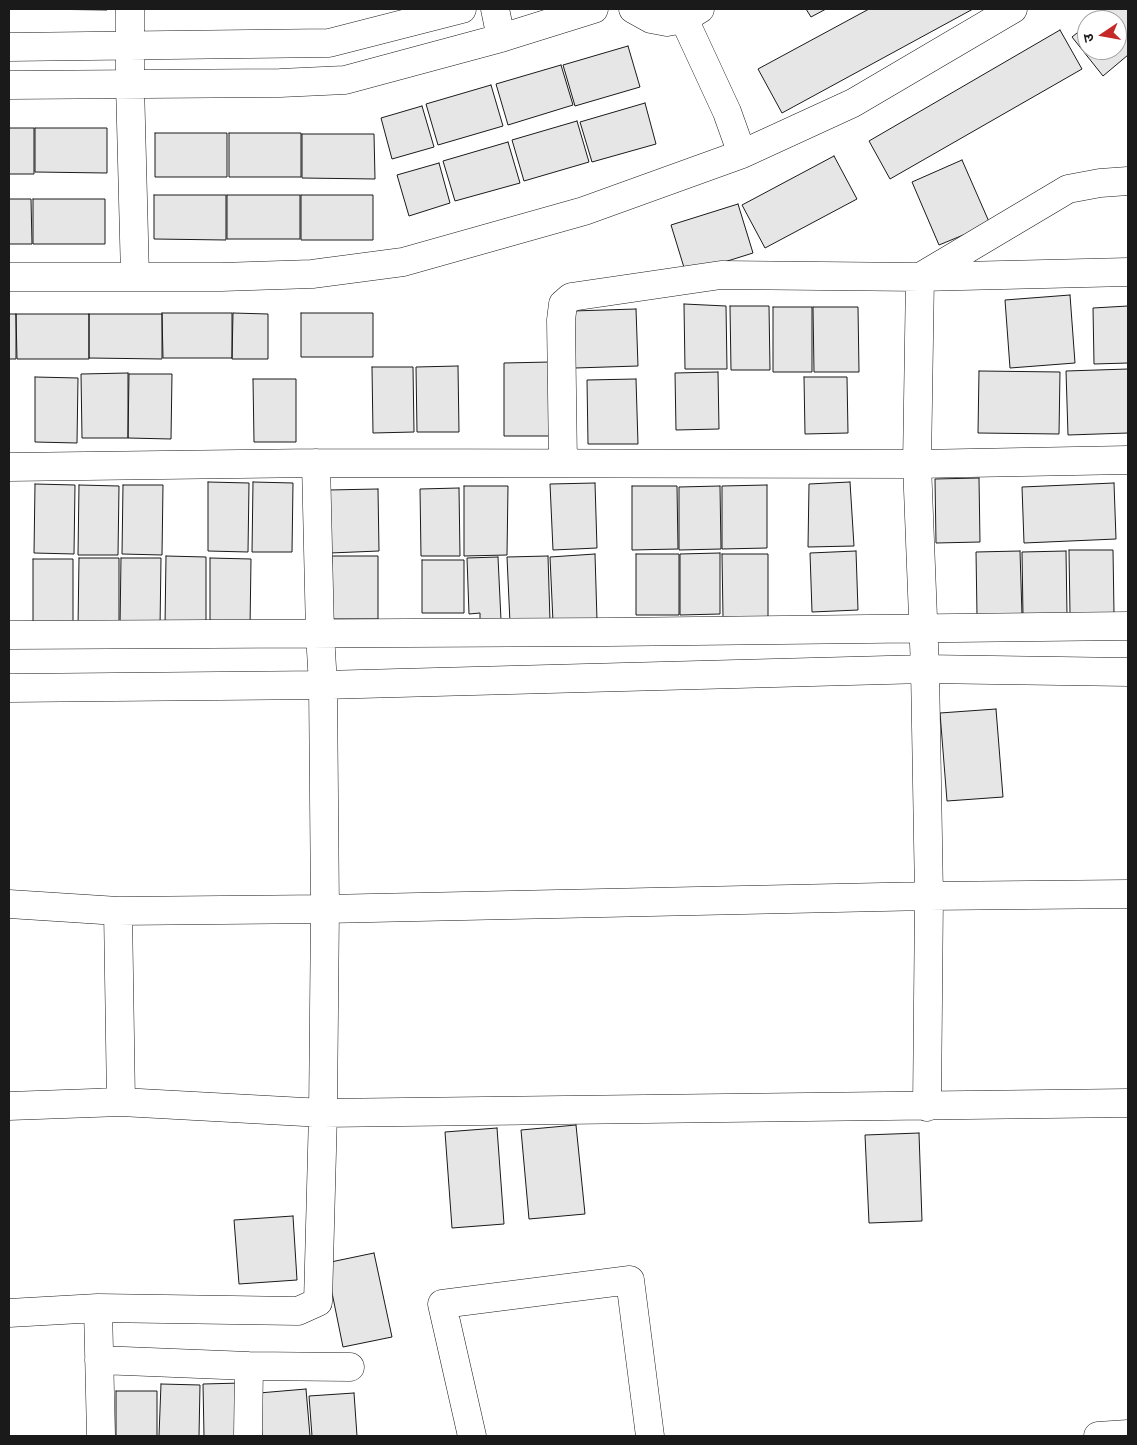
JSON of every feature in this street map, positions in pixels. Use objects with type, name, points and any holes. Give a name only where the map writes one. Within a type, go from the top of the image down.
[{"type":"street","points":[[130,9],[135,276]]},
{"type":"street","points":[[9,47],[330,43],[462,9]]},
{"type":"street","points":[[495,9],[501,38]]},
{"type":"street","points":[[9,85],[280,83],[345,80],[501,38],[594,9]]},
{"type":"street","points":[[633,9],[651,19],[667,22],[692,14],[742,154]]},
{"type":"street","points":[[9,277],[221,277],[312,274],[403,262],[584,211],[742,154],[853,103],[1013,9]]},
{"type":"street","points":[[920,277],[1068,189],[1100,182],[1128,180]]},
{"type":"street","points":[[563,463],[561,320],[563,304],[571,297],[721,275],[920,277],[1128,272]]},
{"type":"street","points":[[920,277],[917,464],[924,627],[929,896],[927,1107]]},
{"type":"street","points":[[9,467],[316,463],[917,464],[1128,460]]},
{"type":"street","points":[[9,1313],[98,1308],[298,1311],[318,1302],[323,1113],[325,909],[323,685],[316,463]]},
{"type":"street","points":[[9,635],[320,634],[1128,626]]},
{"type":"street","points":[[9,688],[323,685],[925,668],[1128,672]]},
{"type":"street","points":[[9,904],[118,911],[1128,894]]},
{"type":"street","points":[[118,911],[120,1102]]},
{"type":"street","points":[[9,1106],[120,1102],[323,1113],[927,1107],[1128,1103]]},
{"type":"street","points":[[472,1436],[442,1304],[630,1280],[650,1436]]},
{"type":"street","points":[[98,1308],[101,1436]]},
{"type":"street","points":[[99,1360],[249,1366],[350,1367]]},
{"type":"street","points":[[248,1436],[249,1366]]},
{"type":"street","points":[[1098,1436],[1128,1434]]},
{"type":"building","points":[[34,9],[107,9],[107,10]]},
{"type":"building","points":[[806,9],[826,9],[811,17]]},
{"type":"building","points":[[869,9],[973,9],[782,113],[758,69]]},
{"type":"building","points":[[1128,9],[1127,56],[1127,10],[1105,10]]},
{"type":"building","points":[[1060,30],[1082,69],[890,179],[869,141]]},
{"type":"building","points":[[1077,33],[1077,43],[1072,37]]},
{"type":"building","points":[[628,46],[640,87],[575,106],[563,65]]},
{"type":"building","points":[[1090,60],[1122,60],[1103,76]]},
{"type":"building","points":[[561,65],[573,105],[508,125],[496,84]]},
{"type":"building","points":[[491,85],[503,126],[438,145],[426,104]]},
{"type":"building","points":[[645,103],[656,144],[592,162],[580,122]]},
{"type":"building","points":[[422,106],[434,147],[392,159],[381,118]]},
{"type":"building","points":[[577,121],[589,162],[524,181],[512,140]]},
{"type":"building","points":[[9,128],[34,128],[34,174],[9,174]]},
{"type":"building","points":[[35,128],[107,128],[107,173],[35,172]]},
{"type":"building","points":[[155,133],[227,133],[227,177],[155,177]]},
{"type":"building","points":[[229,133],[301,133],[301,177],[229,177]]},
{"type":"building","points":[[302,134],[374,134],[375,179],[302,178]]},
{"type":"building","points":[[508,142],[520,183],[455,201],[443,161]]},
{"type":"building","points":[[834,156],[857,199],[765,248],[742,205]]},
{"type":"building","points":[[962,160],[990,224],[939,245],[912,182]]},
{"type":"building","points":[[439,163],[450,203],[409,216],[397,175]]},
{"type":"building","points":[[154,195],[226,195],[226,240],[154,239]]},
{"type":"building","points":[[227,195],[300,195],[300,239],[227,239]]},
{"type":"building","points":[[301,195],[373,195],[373,240],[301,240]]},
{"type":"building","points":[[9,199],[31,199],[32,244],[9,244]]},
{"type":"building","points":[[33,199],[105,199],[105,244],[33,244]]},
{"type":"building","points":[[738,204],[753,253],[686,274],[671,225]]},
{"type":"building","points":[[1070,295],[1075,363],[1010,368],[1005,300]]},
{"type":"building","points":[[684,304],[726,306],[727,369],[685,369]]},
{"type":"building","points":[[730,306],[769,306],[770,370],[731,370]]},
{"type":"building","points":[[1128,306],[1128,363],[1094,364],[1093,308]]},
{"type":"building","points":[[773,307],[812,307],[812,372],[773,372]]},
{"type":"building","points":[[813,307],[858,307],[859,372],[814,372]]},
{"type":"building","points":[[636,309],[638,366],[575,368],[573,311]]},
{"type":"building","points":[[162,313],[232,313],[232,358],[163,358]]},
{"type":"building","points":[[233,313],[268,314],[268,359],[232,359]]},
{"type":"building","points":[[301,313],[373,313],[373,357],[301,357]]},
{"type":"building","points":[[9,314],[16,314],[16,359],[9,359]]},
{"type":"building","points":[[16,314],[89,314],[89,359],[17,359]]},
{"type":"building","points":[[89,314],[162,314],[162,359],[89,358]]},
{"type":"building","points":[[551,362],[552,436],[504,436],[504,363]]},
{"type":"building","points":[[458,366],[459,432],[417,432],[416,367]]},
{"type":"building","points":[[372,367],[413,367],[414,432],[373,433]]},
{"type":"building","points":[[1128,369],[1128,433],[1068,435],[1066,371]]},
{"type":"building","points":[[979,371],[1060,372],[1059,434],[978,433]]},
{"type":"building","points":[[718,372],[719,429],[676,430],[675,373]]},
{"type":"building","points":[[128,373],[128,438],[82,438],[81,374]]},
{"type":"building","points":[[129,374],[172,374],[171,439],[128,438]]},
{"type":"building","points":[[35,377],[78,378],[77,443],[35,442]]},
{"type":"building","points":[[804,377],[847,377],[848,433],[805,434]]},
{"type":"building","points":[[253,379],[296,379],[296,442],[254,442]]},
{"type":"building","points":[[636,379],[638,444],[588,444],[587,380]]},
{"type":"building","points":[[979,478],[980,542],[936,543],[935,479]]},
{"type":"building","points":[[208,482],[249,483],[248,552],[208,551]]},
{"type":"building","points":[[253,482],[293,483],[292,552],[252,552]]},
{"type":"building","points":[[850,482],[854,546],[808,547],[809,484]]},
{"type":"building","points":[[595,483],[597,548],[553,550],[550,484]]},
{"type":"building","points":[[1114,483],[1116,539],[1024,543],[1022,487]]},
{"type":"building","points":[[35,484],[75,485],[74,554],[34,553]]},
{"type":"building","points":[[79,485],[119,486],[118,555],[78,555]]},
{"type":"building","points":[[123,485],[163,485],[162,555],[122,554]]},
{"type":"building","points":[[767,485],[767,548],[722,549],[722,486]]},
{"type":"building","points":[[464,486],[508,486],[507,555],[464,556]]},
{"type":"building","points":[[632,486],[677,486],[678,549],[632,550]]},
{"type":"building","points":[[720,486],[721,549],[679,550],[679,487]]},
{"type":"building","points":[[459,488],[460,556],[421,556],[420,489]]},
{"type":"building","points":[[378,489],[379,551],[330,553],[328,490]]},
{"type":"building","points":[[1069,550],[1113,550],[1114,613],[1070,614]]},
{"type":"building","points":[[856,551],[858,610],[812,612],[810,553]]},
{"type":"building","points":[[1020,551],[1022,615],[977,616],[976,552]]},
{"type":"building","points":[[1066,551],[1067,615],[1023,616],[1022,552]]},
{"type":"building","points":[[720,553],[720,614],[680,615],[680,554]]},
{"type":"building","points":[[595,554],[597,620],[553,622],[550,557]]},
{"type":"building","points":[[636,554],[679,554],[679,615],[636,615]]},
{"type":"building","points":[[722,554],[768,554],[768,617],[723,617]]},
{"type":"building","points":[[166,556],[206,557],[206,626],[165,626]]},
{"type":"building","points":[[332,556],[378,556],[378,619],[332,619]]},
{"type":"building","points":[[548,556],[550,621],[510,623],[507,557]]},
{"type":"building","points":[[498,557],[501,620],[480,621],[480,613],[469,614],[467,558]]},
{"type":"building","points":[[79,558],[119,558],[119,627],[78,627]]},
{"type":"building","points":[[121,558],[161,558],[160,628],[120,627]]},
{"type":"building","points":[[210,558],[251,559],[250,628],[210,628]]},
{"type":"building","points":[[33,559],[73,559],[73,628],[33,628]]},
{"type":"building","points":[[422,560],[464,560],[464,613],[422,613]]},
{"type":"building","points":[[996,709],[1003,797],[947,801],[940,713]]},
{"type":"building","points":[[576,1125],[585,1214],[529,1219],[521,1130]]},
{"type":"building","points":[[497,1128],[504,1224],[452,1228],[445,1132]]},
{"type":"building","points":[[919,1133],[922,1221],[869,1223],[865,1135]]},
{"type":"building","points":[[293,1216],[297,1280],[239,1284],[234,1220]]},
{"type":"building","points":[[374,1253],[392,1337],[343,1347],[326,1263]]},
{"type":"building","points":[[242,1383],[242,1436],[204,1436],[203,1384]]},
{"type":"building","points":[[161,1384],[200,1385],[199,1436],[159,1436]]},
{"type":"building","points":[[306,1389],[310,1436],[262,1436],[259,1393]]},
{"type":"building","points":[[116,1391],[157,1391],[157,1436],[116,1436]]},
{"type":"building","points":[[354,1393],[357,1436],[312,1436],[309,1396]]}]
